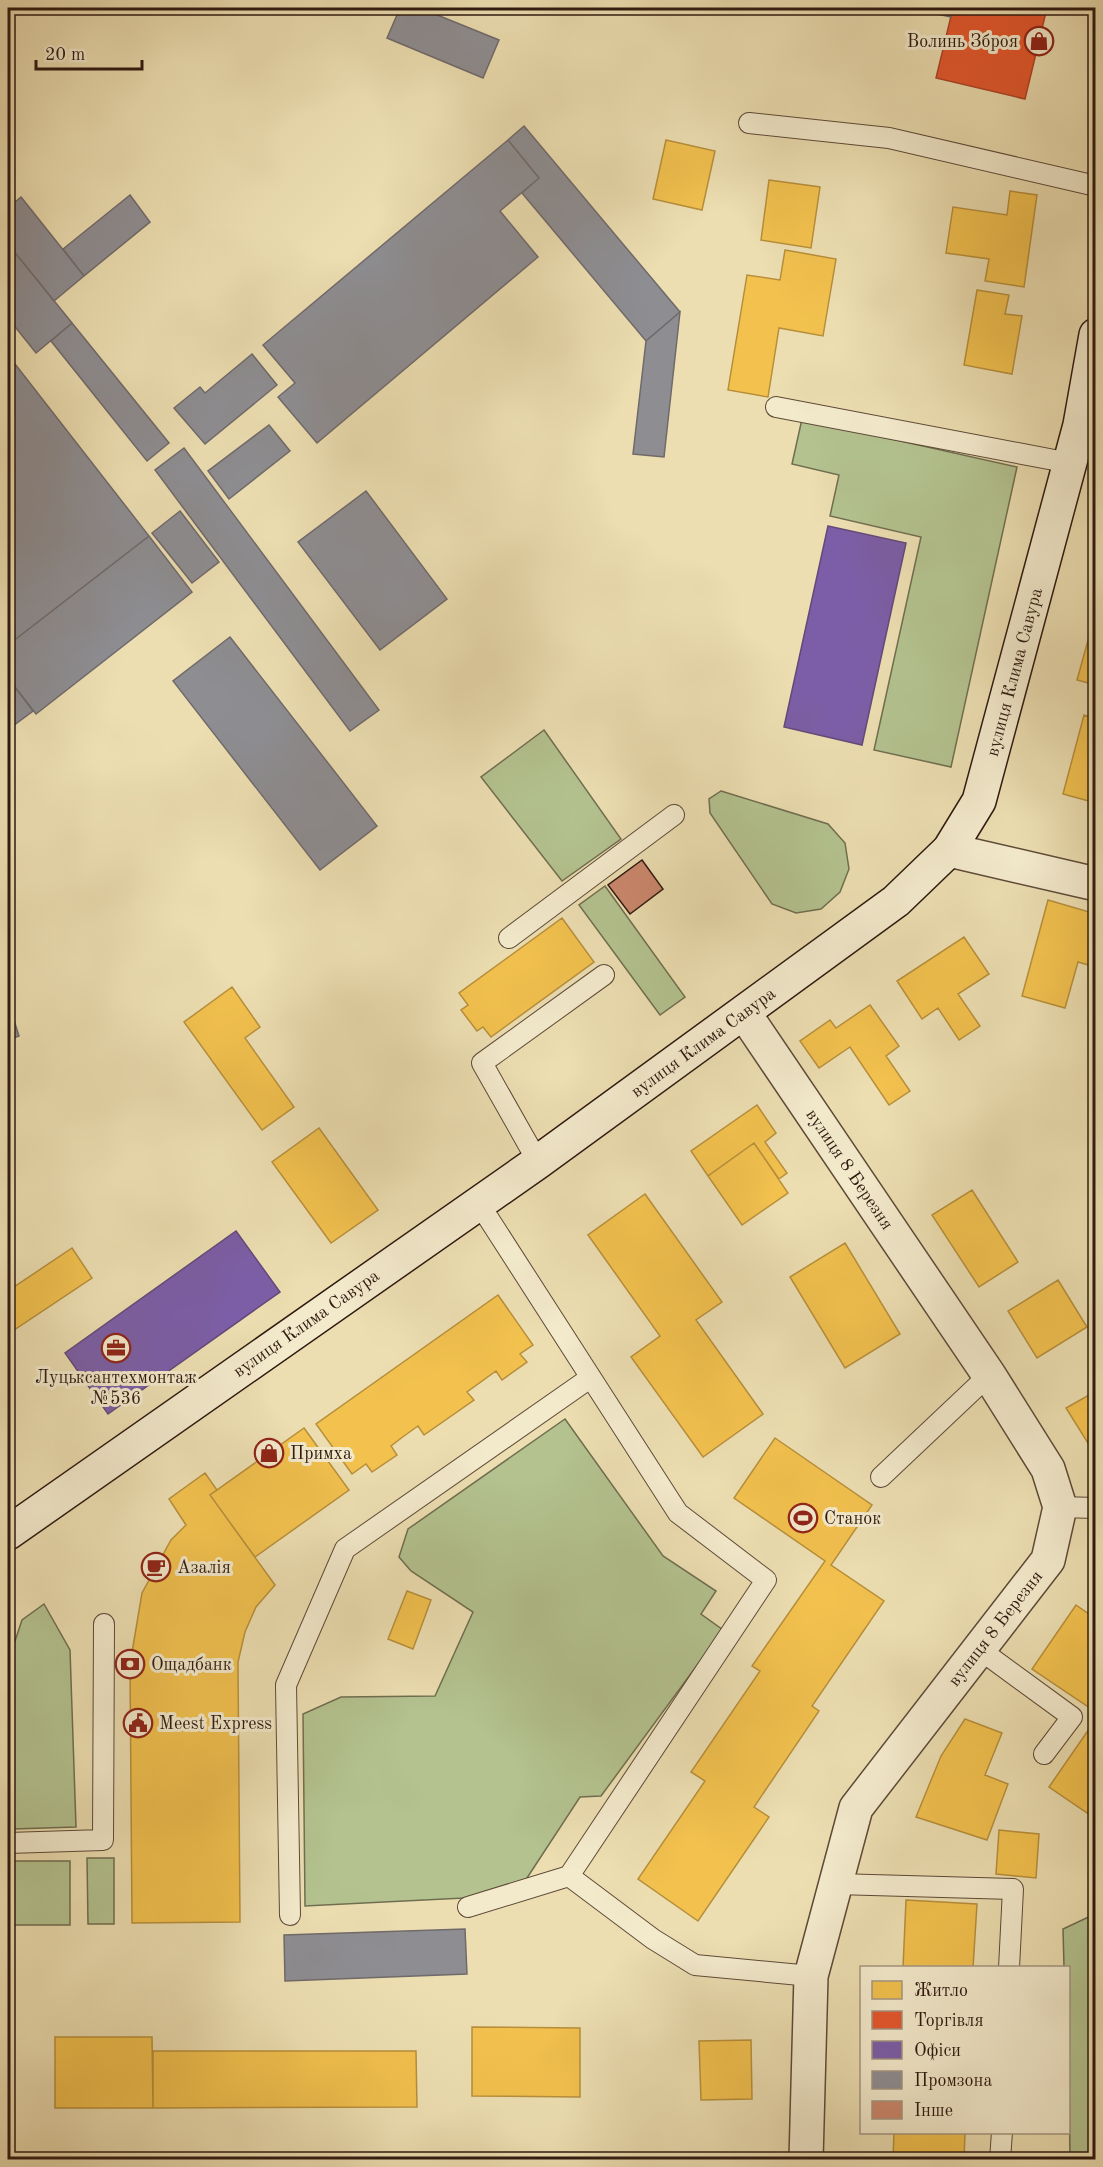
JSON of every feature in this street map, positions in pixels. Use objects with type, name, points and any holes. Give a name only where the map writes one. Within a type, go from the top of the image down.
[{"type":"street","name":"вулиця Клима Савура","points":[[8,1533],[538,1162],[744,1013],[896,901],[949,850],[979,801],[1080,425],[1095,335]]},
{"type":"street","points":[[949,850],[1095,884]]},
{"type":"street","name":"вулиця 8 Березня","points":[[744,1013],[989,1375],[1048,1468],[1060,1507],[1048,1560],[856,1808],[811,1976],[806,2160]]},
{"type":"lane","points":[[749,123],[889,138],[1095,186]]},
{"type":"lane","points":[[776,407],[1070,463]]},
{"type":"lane","points":[[509,938],[674,815]]},
{"type":"lane","points":[[538,1162],[482,1063],[604,975]]},
{"type":"lane","points":[[468,1907],[569,1876],[766,1580],[678,1513],[478,1202]]},
{"type":"lane","points":[[881,1477],[989,1375]]},
{"type":"lane","points":[[290,1915],[286,1685],[345,1549],[590,1378]]},
{"type":"lane","points":[[1060,1507],[1095,1508]]},
{"type":"lane","points":[[8,1843],[103,1840],[104,1624]]},
{"type":"lane","points":[[979,1649],[1072,1717],[1044,1754]]},
{"type":"lane","points":[[569,1876],[653,1939],[695,1965],[811,1976]]},
{"type":"lane","points":[[836,1884],[1013,1889],[1009,1966]]},
{"type":"lane","points":[[1000,2160],[1002,2134]]},
{"type":"green space","points":[[802,419],[1017,467],[951,767],[874,750],[921,537],[830,516],[839,475],[792,464]]},
{"type":"green space","points":[[544,730],[621,839],[562,881],[481,777]]},
{"type":"green space","points":[[721,791],[828,824],[845,843],[849,869],[840,892],[821,909],[796,913],[772,904],[710,813],[709,799]]},
{"type":"green space","points":[[605,886],[685,997],[660,1015],[579,905]]},
{"type":"green space","points":[[565,1419],[663,1556],[716,1591],[701,1614],[723,1630],[601,1796],[580,1797],[525,1881],[464,1898],[305,1906],[303,1714],[341,1697],[435,1696],[473,1612],[411,1571],[399,1557],[408,1529]]},
{"type":"green space","points":[[44,1604],[70,1650],[76,1827],[13,1829],[9,1659],[22,1620]]},
{"type":"green space","points":[[87,1858],[114,1858],[114,1924],[88,1924]]},
{"type":"green space","points":[[10,1861],[70,1861],[70,1925],[11,1925]]},
{"type":"green space","points":[[1095,1914],[1095,2159],[1070,2159],[1070,1966],[1064,1966],[1063,1929]]},
{"type":"building: Житло","points":[[666,140],[715,151],[702,210],[653,199]]},
{"type":"building: Житло","points":[[769,180],[820,187],[811,248],[761,240]]},
{"type":"building: Житло","points":[[1010,191],[1037,195],[1024,287],[985,281],[989,259],[946,253],[953,207],[1007,215]]},
{"type":"building: Житло","points":[[785,250],[836,259],[823,336],[779,328],[768,397],[728,390],[747,275],[780,280]]},
{"type":"building: Житло","points":[[977,290],[1009,295],[1005,314],[1022,316],[1012,374],[964,365]]},
{"type":"building: Житло","points":[[1089,637],[1096,639],[1096,685],[1077,680]]},
{"type":"building: Житло","points":[[1084,715],[1096,719],[1096,803],[1063,794]]},
{"type":"building: Житло","points":[[1048,900],[1096,914],[1095,967],[1078,962],[1065,1008],[1022,996]]},
{"type":"building: Житло","points":[[562,918],[594,962],[491,1037],[483,1027],[477,1031],[461,1010],[468,1005],[459,993]]},
{"type":"building: Житло","points":[[964,937],[989,974],[958,994],[980,1026],[959,1040],[938,1008],[922,1019],[897,981]]},
{"type":"building: Житло","points":[[232,987],[260,1027],[245,1038],[294,1107],[262,1130],[184,1022]]},
{"type":"building: Житло","points":[[870,1005],[899,1046],[886,1056],[910,1091],[889,1105],[850,1047],[819,1068],[800,1041],[830,1020],[836,1028]]},
{"type":"building: Житло","points":[[757,1105],[776,1133],[765,1142],[787,1173],[779,1179],[754,1143],[708,1176],[691,1151]]},
{"type":"building: Житло","points":[[319,1128],[378,1210],[331,1243],[272,1162]]},
{"type":"building: Житло","points":[[754,1143],[788,1193],[742,1225],[708,1176]]},
{"type":"building: Житло","points":[[972,1190],[1018,1262],[979,1287],[932,1215]]},
{"type":"building: Житло","points":[[645,1194],[722,1302],[696,1320],[763,1414],[703,1457],[631,1357],[660,1336],[588,1235]]},
{"type":"building: Житло","points":[[845,1243],[900,1334],[845,1368],[790,1277]]},
{"type":"building: Житло","points":[[72,1248],[92,1278],[8,1334],[8,1291]]},
{"type":"building: Житло","points":[[1058,1280],[1087,1327],[1037,1358],[1008,1311]]},
{"type":"building: Житло","points":[[498,1295],[533,1345],[520,1354],[527,1362],[502,1380],[496,1371],[467,1392],[474,1400],[424,1435],[418,1426],[391,1446],[397,1455],[372,1472],[366,1464],[352,1474],[316,1424]]},
{"type":"building: Житло","points":[[1096,1391],[1096,1456],[1066,1408]]},
{"type":"building: Житло","points":[[304,1428],[349,1490],[255,1557],[210,1495]]},
{"type":"building: Житло","points":[[775,1438],[872,1505],[831,1565],[884,1601],[812,1706],[819,1711],[754,1807],[769,1817],[698,1921],[638,1879],[705,1781],[691,1772],[760,1671],[752,1666],[825,1561],[734,1498]]},
{"type":"building: Житло","points":[[205,1473],[217,1490],[210,1495],[275,1585],[256,1607],[245,1632],[238,1662],[240,1922],[132,1923],[130,1664],[142,1593],[171,1540],[186,1525],[169,1499]]},
{"type":"building: Житло","points":[[407,1591],[431,1600],[413,1649],[388,1639]]},
{"type":"building: Житло","points":[[1076,1605],[1096,1619],[1096,1712],[1032,1669]]},
{"type":"building: Житло","points":[[965,1719],[1002,1733],[985,1775],[1008,1784],[987,1840],[916,1817],[941,1756]]},
{"type":"building: Житло","points":[[1096,1719],[1096,1819],[1049,1787]]},
{"type":"building: Житло","points":[[999,1830],[1039,1834],[1036,1878],[996,1874]]},
{"type":"building: Житло","points":[[906,1900],[977,1904],[973,1966],[903,1966]]},
{"type":"building: Житло","points":[[472,2027],[580,2028],[580,2097],[472,2096]]},
{"type":"building: Житло","points":[[55,2037],[152,2037],[153,2108],[55,2108]]},
{"type":"building: Житло","points":[[751,2040],[752,2099],[701,2100],[699,2041]]},
{"type":"building: Житло","points":[[153,2051],[416,2051],[417,2107],[153,2108]]},
{"type":"building: Житло","points":[[894,2134],[965,2134],[964,2160],[893,2160]]},
{"type":"building: Торгівля","points":[[953,8],[1047,8],[1025,99],[936,78]]},
{"type":"building: Офіси","points":[[828,526],[906,543],[862,745],[784,727]]},
{"type":"building: Офіси","points":[[236,1231],[280,1292],[108,1414],[65,1353]]},
{"type":"building: Промзона","points":[[400,8],[420,8],[499,40],[483,78],[387,38]]},
{"type":"building: Промзона","points":[[911,8],[953,8],[951,17]]},
{"type":"building: Промзона","points":[[524,126],[680,312],[646,341],[522,193],[539,178],[508,140]]},
{"type":"building: Промзона","points":[[508,140],[539,178],[500,211],[538,257],[317,443],[278,397],[295,383],[263,345]]},
{"type":"building: Промзона","points":[[130,195],[150,222],[84,276],[63,249]]},
{"type":"building: Промзона","points":[[21,197],[84,276],[54,301],[8,244],[8,208]]},
{"type":"building: Промзона","points":[[8,244],[72,323],[36,353],[8,318]]},
{"type":"building: Промзона","points":[[680,312],[664,457],[633,454],[646,341]]},
{"type":"building: Промзона","points":[[72,323],[169,443],[147,461],[51,341]]},
{"type":"building: Промзона","points":[[252,354],[277,385],[205,444],[174,408],[200,387],[205,393]]},
{"type":"building: Промзона","points":[[8,355],[149,536],[8,645]]},
{"type":"building: Промзона","points":[[269,425],[290,451],[229,499],[208,471]]},
{"type":"building: Промзона","points":[[184,448],[379,710],[350,731],[155,470]]},
{"type":"building: Промзона","points":[[366,491],[447,599],[380,650],[298,542]]},
{"type":"building: Промзона","points":[[180,511],[219,562],[192,583],[152,533]]},
{"type":"building: Промзона","points":[[149,536],[192,592],[36,714],[8,678],[8,645]]},
{"type":"building: Промзона","points":[[230,637],[377,826],[320,870],[173,681]]},
{"type":"building: Промзона","points":[[8,678],[33,711],[10,728],[8,724]]},
{"type":"building: Промзона","points":[[8,1001],[19,1036],[8,1040]]},
{"type":"building: Промзона","points":[[465,1929],[467,1974],[285,1981],[284,1935]]},
{"type":"building: Інше","points":[[642,860],[663,889],[630,914],[608,885]]},
{"type":"place","name":"Волинь Зброя","points":[[1039,41]]},
{"type":"place","name":"Луцьксантехмонтаж №536","points":[[116,1348]]},
{"type":"place","name":"Примха","points":[[269,1453]]},
{"type":"place","name":"Станок","points":[[803,1518]]},
{"type":"place","name":"Азалія","points":[[156,1567]]},
{"type":"place","name":"Ощадбанк","points":[[130,1664]]},
{"type":"place","name":"Meest Express","points":[[138,1723]]}]
